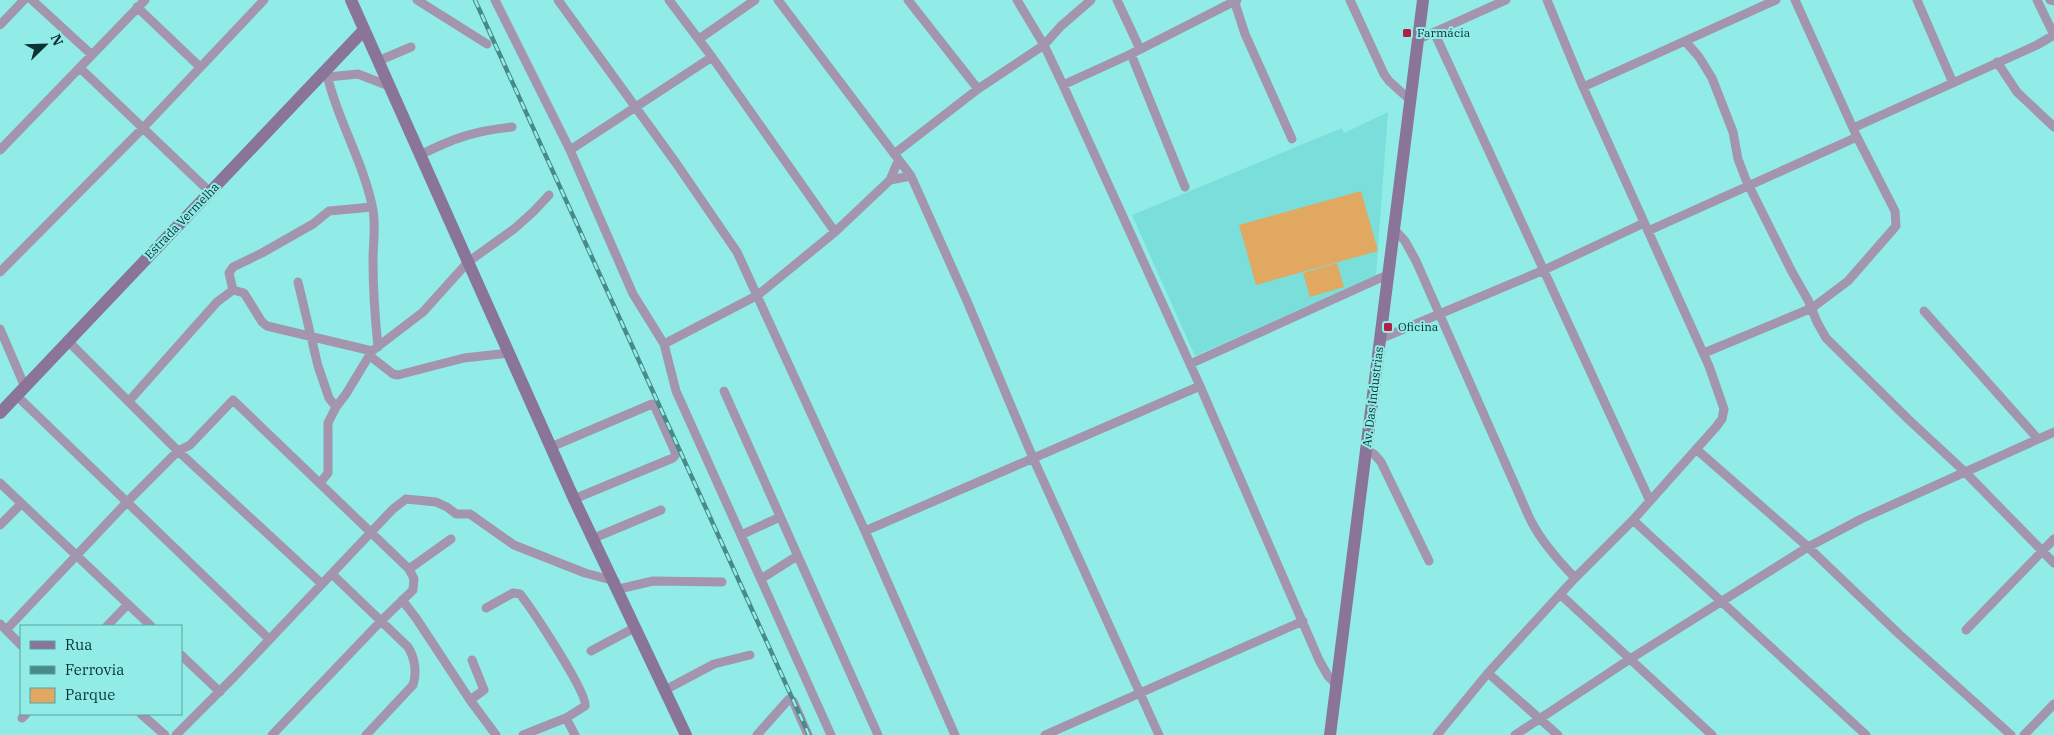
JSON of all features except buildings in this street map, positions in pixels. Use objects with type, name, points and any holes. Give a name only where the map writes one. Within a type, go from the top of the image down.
[{"type":"street","points":[[0,25],[24,0]]},
{"type":"street","points":[[32,0],[92,55]]},
{"type":"street","points":[[0,150],[145,0]]},
{"type":"street","points":[[417,0],[487,44]]},
{"type":"street","points":[[495,0],[570,150],[634,294],[664,344],[676,391],[831,735]]},
{"type":"street","points":[[558,0],[738,252],[866,531],[955,735]]},
{"type":"street","points":[[669,0],[712,57],[836,232]]},
{"type":"street","points":[[699,39],[755,0]]},
{"type":"street","points":[[778,0],[910,176],[967,301],[1033,458],[1159,735]]},
{"type":"street","points":[[908,0],[978,89]]},
{"type":"street","points":[[1017,0],[1044,45],[1063,85],[1200,386],[1324,670],[1336,685]]},
{"type":"street","points":[[664,344],[758,295],[836,232],[890,180],[896,157],[978,89],[1044,45],[1061,26],[1091,0]]},
{"type":"street","points":[[1117,0],[1140,49]]},
{"type":"street","points":[[1063,85],[1131,54],[1235,0],[1245,34],[1292,139]]},
{"type":"street","points":[[1350,0],[1384,74],[1410,100]]},
{"type":"street","name":"Av. Das Industrias","points":[[1330,735],[1423,0]]},
{"type":"street","points":[[1419,38],[1506,0]]},
{"type":"street","points":[[1437,735],[1488,673],[1633,520],[1716,428],[1722,419],[1724,409],[1704,353],[1583,87],[1547,0]]},
{"type":"street","points":[[1583,87],[1776,0]]},
{"type":"street","points":[[1704,353],[1812,308],[1848,281],[1896,226],[1895,211],[1858,137],[1795,0]]},
{"type":"street","points":[[1917,0],[1953,83]]},
{"type":"street","points":[[1854,128],[2037,45],[2054,35],[2037,0]]},
{"type":"street","points":[[2050,0],[2054,1]]},
{"type":"street","points":[[0,272],[142,129],[259,2]]},
{"type":"street","points":[[355,3],[364,30],[574,499],[686,735]]},
{"type":"street","points":[[137,7],[200,67]]},
{"type":"street","name":"Estrada Vermelha","points":[[0,413],[210,192],[327,74],[364,30]]},
{"type":"street","points":[[1434,32],[1650,501]]},
{"type":"street","points":[[1696,36],[1699,57]]},
{"type":"street","points":[[1686,42],[1699,57],[1712,78],[1733,132],[1740,166],[1792,272],[1812,308],[1819,326],[1831,344],[1965,472],[2054,563]]},
{"type":"street","points":[[378,61],[411,46]]},
{"type":"street","points":[[1131,54],[1186,186]]},
{"type":"street","points":[[570,150],[712,57]]},
{"type":"street","points":[[1997,62],[2017,92],[2054,127]]},
{"type":"street","points":[[80,68],[210,192]]},
{"type":"street","points":[[374,351],[373,257],[375,234],[372,206],[330,91],[327,74],[358,74],[389,86]]},
{"type":"street","points":[[420,155],[470,133],[512,127]]},
{"type":"street","points":[[1380,340],[1646,227],[1751,186],[1858,137]]},
{"type":"street","points":[[890,180],[910,176]]},
{"type":"street","points":[[320,483],[328,472],[328,423],[336,407],[374,351],[423,312],[468,262],[514,228],[533,212],[548,195]]},
{"type":"street","points":[[233,290],[229,273],[232,267],[262,253],[313,224],[329,211],[372,206]]},
{"type":"street","points":[[1394,229],[1405,242],[1416,262],[1535,530],[1560,562],[1576,578]]},
{"type":"street","points":[[1190,364],[1387,275]]},
{"type":"street","points":[[298,282],[326,390],[336,407]]},
{"type":"street","points":[[233,290],[244,293],[262,322],[267,326],[312,336],[337,344],[374,351],[393,374],[398,375],[464,358],[509,353]]},
{"type":"street","points":[[129,401],[217,302],[233,290]]},
{"type":"street","points":[[1924,311],[2038,439]]},
{"type":"street","points":[[0,329],[21,392],[127,502],[269,640]]},
{"type":"street","points":[[68,341],[178,451],[322,584]]},
{"type":"street","points":[[866,531],[1200,386]]},
{"type":"street","points":[[724,391],[878,735]]},
{"type":"street","points":[[20,644],[3,627],[178,451],[190,445],[233,400],[409,569],[414,576],[415,584],[413,590],[272,735]]},
{"type":"street","points":[[551,447],[652,404],[672,442],[676,454],[673,458],[574,499]]},
{"type":"street","points":[[1515,735],[1630,659],[1808,547],[1861,520],[2054,432]]},
{"type":"street","points":[[1696,449],[1808,547],[1900,635],[2011,735]]},
{"type":"street","points":[[1366,450],[1374,454],[1381,462],[1430,561]]},
{"type":"street","points":[[0,483],[150,625]]},
{"type":"street","points":[[176,735],[406,499],[436,502],[456,514],[465,512],[514,545],[616,585],[653,582],[722,582]]},
{"type":"street","points":[[0,525],[21,504]]},
{"type":"street","points":[[594,538],[661,510]]},
{"type":"street","points":[[741,535],[780,517]]},
{"type":"street","points":[[1633,520],[1866,735]]},
{"type":"street","points":[[409,569],[451,539]]},
{"type":"street","points":[[1966,630],[2054,539]]},
{"type":"street","points":[[761,579],[798,556]]},
{"type":"street","points":[[332,574],[410,649],[416,678],[413,685],[366,735]]},
{"type":"street","points":[[486,608],[513,593],[518,593],[522,596],[574,677],[585,700],[585,706],[566,718],[523,735]]},
{"type":"street","points":[[1561,595],[1712,735]]},
{"type":"street","points":[[402,600],[496,735]]},
{"type":"street","points":[[108,625],[128,604]]},
{"type":"street","points":[[1046,735],[1302,621]]},
{"type":"street","points":[[590,650],[636,627]]},
{"type":"street","points":[[665,690],[714,664],[750,655]]},
{"type":"street","points":[[182,656],[220,692]]},
{"type":"street","points":[[470,700],[484,690],[472,660]]},
{"type":"street","points":[[1488,673],[1558,735]]},
{"type":"street","points":[[757,735],[789,699],[793,701],[808,735]]},
{"type":"street","points":[[2024,735],[2054,704]]},
{"type":"street","points":[[143,715],[165,735]]},
{"type":"street","points":[[566,718],[575,735]]},
{"type":"street","points":[[375,725],[379,735]]},
{"type":"shaded area","points":[[1388,112],[1376,275],[1195,356],[1132,215],[1342,128],[1344,133]]},
{"type":"green space","points":[[1361,191],[1378,251],[1256,285],[1239,225]]},
{"type":"green space","points":[[1337,263],[1344,287],[1310,297],[1303,273]]},
{"type":"railway","points":[[475,0],[809,735]]},
{"type":"place","name":"Farmácia","points":[[1407,33]]},
{"type":"place","name":"Oficina","points":[[1388,327]]}]
